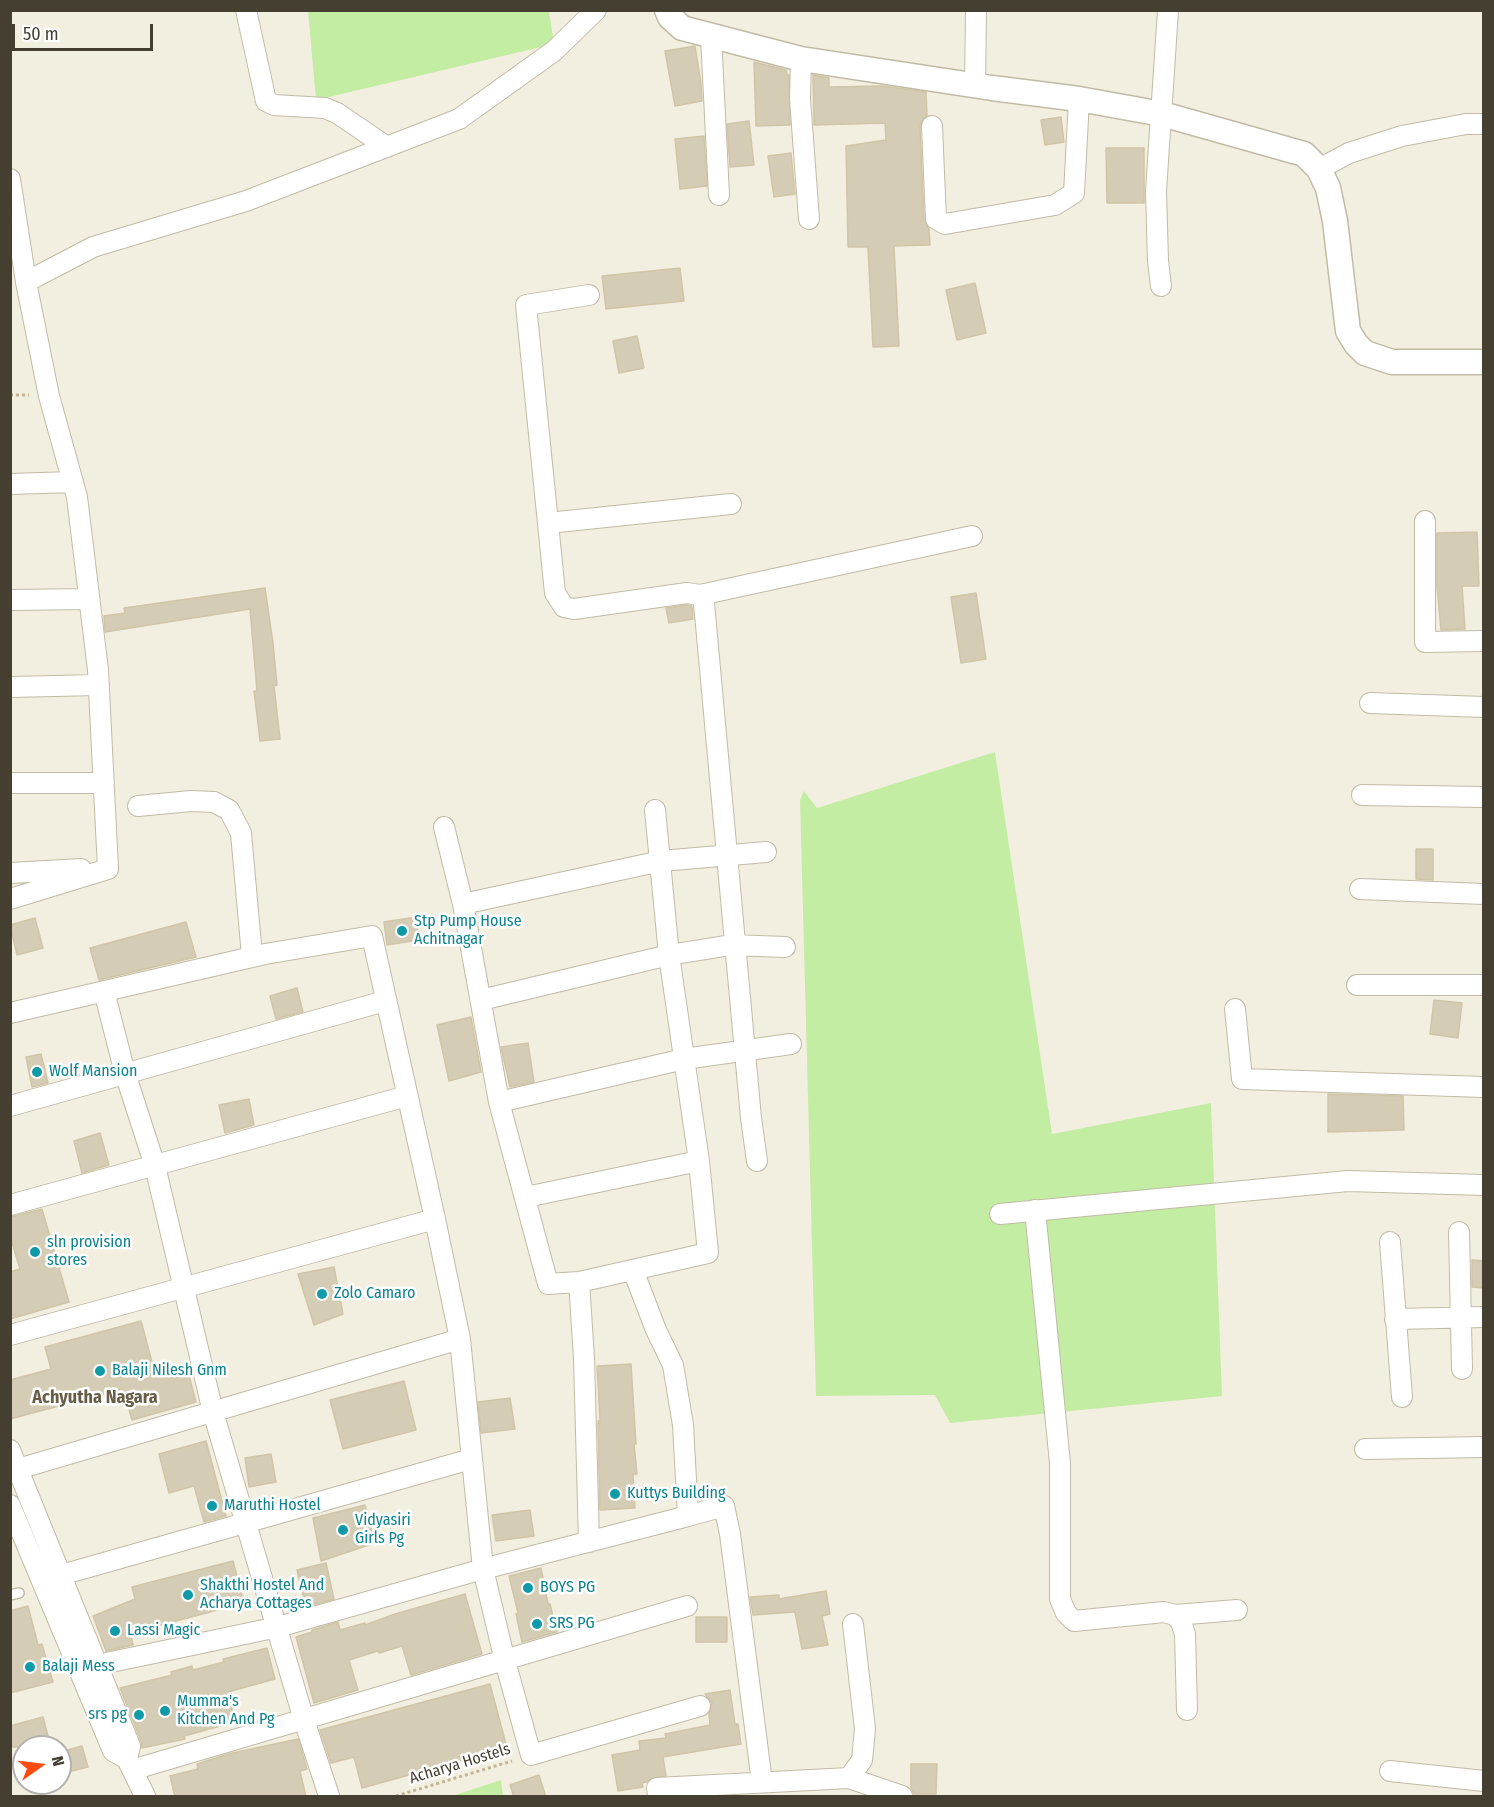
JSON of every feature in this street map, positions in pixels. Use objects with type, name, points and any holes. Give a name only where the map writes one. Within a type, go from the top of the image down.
[{"type":"street","points":[[246,10],[266,101],[274,105],[325,108],[337,113],[387,147]]},
{"type":"street","points":[[26,282],[93,247],[246,201],[459,119],[554,51],[596,10]]},
{"type":"street","points":[[667,10],[670,17],[682,28],[801,58],[1079,99],[1162,114],[1304,154],[1319,169],[1328,188],[1335,221],[1348,331],[1356,344],[1365,353],[1392,362],[1484,362]]},
{"type":"street","points":[[975,85],[976,10]]},
{"type":"street","points":[[1161,286],[1156,191],[1168,10]]},
{"type":"street","points":[[711,36],[719,195]]},
{"type":"street","points":[[801,58],[800,99],[809,219]]},
{"type":"street","points":[[932,126],[936,219],[945,224],[1055,205],[1074,193],[1079,99]]},
{"type":"street","points":[[1319,169],[1349,153],[1402,136],[1466,124],[1484,124]]},
{"type":"street","points":[[10,179],[26,282],[49,396],[77,496],[99,685],[108,869]]},
{"type":"street","points":[[589,295],[526,305],[555,593],[564,607],[574,609],[687,593],[700,595],[972,536]]},
{"type":"street","points":[[10,484],[73,482]]},
{"type":"street","points":[[548,523],[731,504]]},
{"type":"street","points":[[1425,521],[1425,642],[1484,641]]},
{"type":"street","points":[[700,595],[704,603],[757,1161]]},
{"type":"street","points":[[10,600],[88,600]]},
{"type":"street","points":[[10,687],[99,685]]},
{"type":"street","points":[[1370,703],[1484,707]]},
{"type":"street","points":[[10,783],[103,783]]},
{"type":"street","points":[[1362,795],[1484,797]]},
{"type":"street","points":[[138,806],[190,801],[214,802],[229,810],[242,833],[252,956]]},
{"type":"street","points":[[444,827],[463,904],[499,1102],[548,1284],[579,1282],[708,1253],[699,1161],[669,956],[655,810]]},
{"type":"street","points":[[463,904],[661,861],[766,852]]},
{"type":"street","points":[[10,873],[108,869]]},
{"type":"street","points":[[10,899],[108,869]]},
{"type":"street","points":[[1360,889],[1484,894]]},
{"type":"street","points":[[10,1013],[252,956],[372,936],[460,1339],[483,1569],[531,1755],[700,1706]]},
{"type":"street","points":[[481,1000],[669,956],[735,946],[785,947]]},
{"type":"street","points":[[1357,985],[1484,985]]},
{"type":"street","points":[[104,991],[125,1073],[155,1166],[213,1412],[329,1797]]},
{"type":"street","points":[[10,1106],[385,1001]]},
{"type":"street","points":[[1235,1009],[1242,1078],[1484,1087]]},
{"type":"street","points":[[499,1102],[684,1059],[791,1044]]},
{"type":"street","points":[[10,1206],[407,1096]]},
{"type":"street","points":[[526,1197],[699,1161]]},
{"type":"street","points":[[1000,1214],[1348,1181],[1484,1185]]},
{"type":"street","points":[[1035,1210],[1060,1463],[1060,1599],[1066,1613],[1074,1621],[1164,1612],[1175,1615],[1237,1610]]},
{"type":"street","points":[[10,1335],[435,1219]]},
{"type":"street","points":[[1459,1232],[1462,1369]]},
{"type":"street","points":[[1389,1242],[1402,1397]]},
{"type":"street","points":[[633,1270],[656,1330],[673,1365],[682,1425],[688,1516]]},
{"type":"street","points":[[579,1282],[584,1358],[589,1542]]},
{"type":"street","points":[[1395,1319],[1484,1317]]},
{"type":"street","points":[[18,1469],[460,1339]]},
{"type":"street","points":[[1365,1449],[1484,1448]]},
{"type":"street","points":[[10,1450],[52,1579],[113,1752],[129,1765],[145,1797]]},
{"type":"street","points":[[52,1579],[471,1459]]},
{"type":"street","points":[[10,1505],[97,1665],[130,1746],[129,1765]]},
{"type":"street","points":[[97,1665],[278,1628],[483,1569],[724,1506],[730,1534],[762,1782]]},
{"type":"street","points":[[129,1765],[304,1720],[687,1606]]},
{"type":"street","points":[[1175,1615],[1181,1622],[1185,1634],[1187,1710]]},
{"type":"street","points":[[658,1797],[657,1788],[762,1782],[819,1788],[849,1778],[862,1760],[865,1729],[853,1624]]},
{"type":"street","points":[[1390,1771],[1484,1781]]},
{"type":"street","points":[[849,1778],[902,1797]]},
{"type":"path","name":"Acharya Hostels","points":[[396,1797],[531,1755]]},
{"type":"green space","points":[[308,11],[549,11],[554,44],[316,100]]},
{"type":"green space","points":[[995,752],[1052,1134],[1211,1103],[1222,1396],[950,1423],[935,1395],[816,1396],[800,800],[804,791],[817,808]]},
{"type":"green space","points":[[501,1780],[503,1796],[452,1796]]},
{"type":"building","points":[[695,46],[702,101],[675,106],[665,51]]},
{"type":"building","points":[[754,62],[786,70],[789,75],[790,125],[756,126]]},
{"type":"building","points":[[813,75],[829,78],[829,87],[882,86],[926,92],[927,115],[920,127],[924,220],[929,229],[930,245],[894,246],[899,346],[873,347],[868,247],[848,247],[846,146],[886,140],[885,123],[814,125]]},
{"type":"building","points":[[1061,117],[1064,142],[1045,145],[1041,120]]},
{"type":"building","points":[[749,121],[754,165],[730,167],[727,124]]},
{"type":"building","points":[[704,136],[707,186],[680,189],[675,139]]},
{"type":"building","points":[[1106,148],[1144,148],[1144,203],[1107,203]]},
{"type":"building","points":[[791,153],[795,194],[774,197],[768,156]]},
{"type":"building","points":[[680,268],[684,301],[606,309],[602,276]]},
{"type":"building","points":[[975,283],[986,333],[957,340],[946,290]]},
{"type":"building","points":[[637,336],[644,368],[619,373],[613,341]]},
{"type":"building","points":[[1477,532],[1479,586],[1462,586],[1465,629],[1441,630],[1437,587],[1437,533]]},
{"type":"building","points":[[265,588],[273,643],[277,685],[274,686],[280,739],[260,741],[254,691],[257,691],[250,609],[105,632],[104,616],[125,613],[124,608]]},
{"type":"building","points":[[976,593],[986,659],[961,663],[951,597]]},
{"type":"building","points":[[692,606],[693,619],[669,623],[666,608]]},
{"type":"building","points":[[1416,849],[1433,849],[1433,880],[1416,879]]},
{"type":"building","name":"Stp Pump House Achitnagar","points":[[416,917],[419,940],[387,945],[384,922]]},
{"type":"building","points":[[35,918],[43,948],[17,955],[10,925]]},
{"type":"building","points":[[186,922],[196,957],[99,980],[90,948]]},
{"type":"building","points":[[297,988],[303,1012],[276,1019],[270,996]]},
{"type":"building","points":[[1434,1000],[1462,1003],[1458,1038],[1430,1034]]},
{"type":"building","points":[[471,1017],[481,1072],[449,1081],[437,1025]]},
{"type":"building","points":[[528,1043],[534,1082],[510,1087],[501,1047]]},
{"type":"building","name":"Wolf Mansion","points":[[41,1054],[48,1083],[32,1087],[26,1057]]},
{"type":"building","points":[[1328,1094],[1403,1096],[1404,1130],[1328,1132]]},
{"type":"building","points":[[249,1099],[254,1125],[225,1133],[219,1105]]},
{"type":"building","points":[[100,1133],[109,1165],[82,1173],[74,1141]]},
{"type":"building","name":"sln provision stores","points":[[42,1209],[69,1302],[10,1319],[10,1272],[20,1269],[10,1236],[10,1217]]},
{"type":"building","points":[[1472,1260],[1484,1261],[1484,1288],[1472,1287]]},
{"type":"building","name":"Zolo Camaro","points":[[334,1267],[343,1314],[314,1325],[298,1274]]},
{"type":"building","name":"Balaji Nilesh Gnm","points":[[141,1321],[155,1373],[186,1364],[196,1402],[132,1420],[123,1389],[10,1419],[10,1380],[51,1369],[45,1347]]},
{"type":"building","points":[[631,1364],[637,1474],[633,1474],[635,1508],[600,1510],[598,1421],[600,1421],[597,1366]]},
{"type":"building","points":[[404,1381],[416,1430],[343,1449],[330,1400]]},
{"type":"building","points":[[510,1398],[515,1429],[481,1433],[478,1402]]},
{"type":"building","points":[[206,1441],[226,1516],[204,1522],[194,1486],[169,1493],[159,1454]]},
{"type":"building","points":[[271,1454],[276,1482],[249,1487],[245,1458]]},
{"type":"building","name":"Vidyasiri Girls Pg","points":[[365,1505],[375,1543],[321,1561],[313,1518]]},
{"type":"building","points":[[530,1510],[534,1536],[496,1541],[492,1515]]},
{"type":"building","name":"Shakthi Hostel And Acharya Cottages","points":[[233,1561],[244,1603],[131,1633],[133,1645],[106,1651],[93,1616],[135,1599],[132,1587]]},
{"type":"building","points":[[326,1563],[334,1599],[306,1607],[297,1570]]},
{"type":"building","points":[[541,1568],[548,1604],[550,1604],[557,1632],[522,1642],[509,1576]]},
{"type":"building","points":[[826,1591],[830,1614],[822,1616],[828,1645],[802,1649],[795,1612],[753,1615],[750,1597],[779,1595],[779,1599]]},
{"type":"building","points":[[465,1594],[482,1654],[411,1675],[402,1646],[379,1653],[378,1651],[349,1660],[358,1690],[314,1703],[296,1637],[338,1622],[340,1630],[365,1623],[365,1625]]},
{"type":"building","name":"Balaji Mess","points":[[28,1606],[38,1645],[42,1644],[53,1682],[10,1693],[10,1611]]},
{"type":"building","points":[[696,1617],[727,1617],[727,1642],[696,1642]]},
{"type":"building","points":[[267,1648],[275,1679],[228,1692],[235,1722],[184,1736],[185,1739],[142,1748],[120,1688],[172,1675],[171,1672],[192,1666],[193,1670],[224,1662],[223,1659]]},
{"type":"building","points":[[490,1684],[507,1748],[362,1788],[354,1757],[331,1763],[320,1730]]},
{"type":"building","points":[[730,1690],[735,1724],[738,1724],[741,1744],[663,1757],[666,1776],[651,1778],[642,1783],[643,1787],[618,1791],[612,1755],[640,1750],[639,1741],[666,1738],[665,1734],[710,1725],[709,1714],[712,1703],[705,1694]]},
{"type":"building","points":[[43,1717],[48,1735],[12,1735],[12,1747],[10,1747],[10,1726]]},
{"type":"building","points":[[298,1739],[307,1769],[300,1771],[306,1797],[175,1797],[170,1776],[198,1769],[197,1764],[228,1754]]},
{"type":"building","points":[[82,1746],[88,1767],[72,1771],[72,1749]]},
{"type":"building","points":[[911,1764],[937,1764],[936,1794],[914,1794],[911,1788]]},
{"type":"building","points":[[539,1775],[546,1797],[514,1797],[510,1785]]},
{"type":"place","name":"Stp Pump House Achitnagar","points":[[402,931]]},
{"type":"place","name":"Wolf Mansion","points":[[37,1072]]},
{"type":"place","name":"sln provision stores","points":[[35,1252]]},
{"type":"place","name":"Zolo Camaro","points":[[322,1294]]},
{"type":"place","name":"Balaji Nilesh Gnm","points":[[100,1371]]},
{"type":"place","name":"Kuttys Building","points":[[615,1494]]},
{"type":"place","name":"Maruthi Hostel","points":[[212,1506]]},
{"type":"place","name":"Vidyasiri Girls Pg","points":[[343,1530]]},
{"type":"place","name":"BOYS PG","points":[[528,1588]]},
{"type":"place","name":"Shakthi Hostel And Acharya Cottages","points":[[188,1595]]},
{"type":"place","name":"SRS PG","points":[[537,1624]]},
{"type":"place","name":"Lassi Magic","points":[[115,1631]]},
{"type":"place","name":"Balaji Mess","points":[[30,1667]]},
{"type":"place","name":"Mumma's Kitchen And Pg","points":[[165,1711]]},
{"type":"place","name":"srs pg","points":[[139,1715]]},
{"type":"district","name":"Achyutha Nagara","points":[[95,1398]]}]
